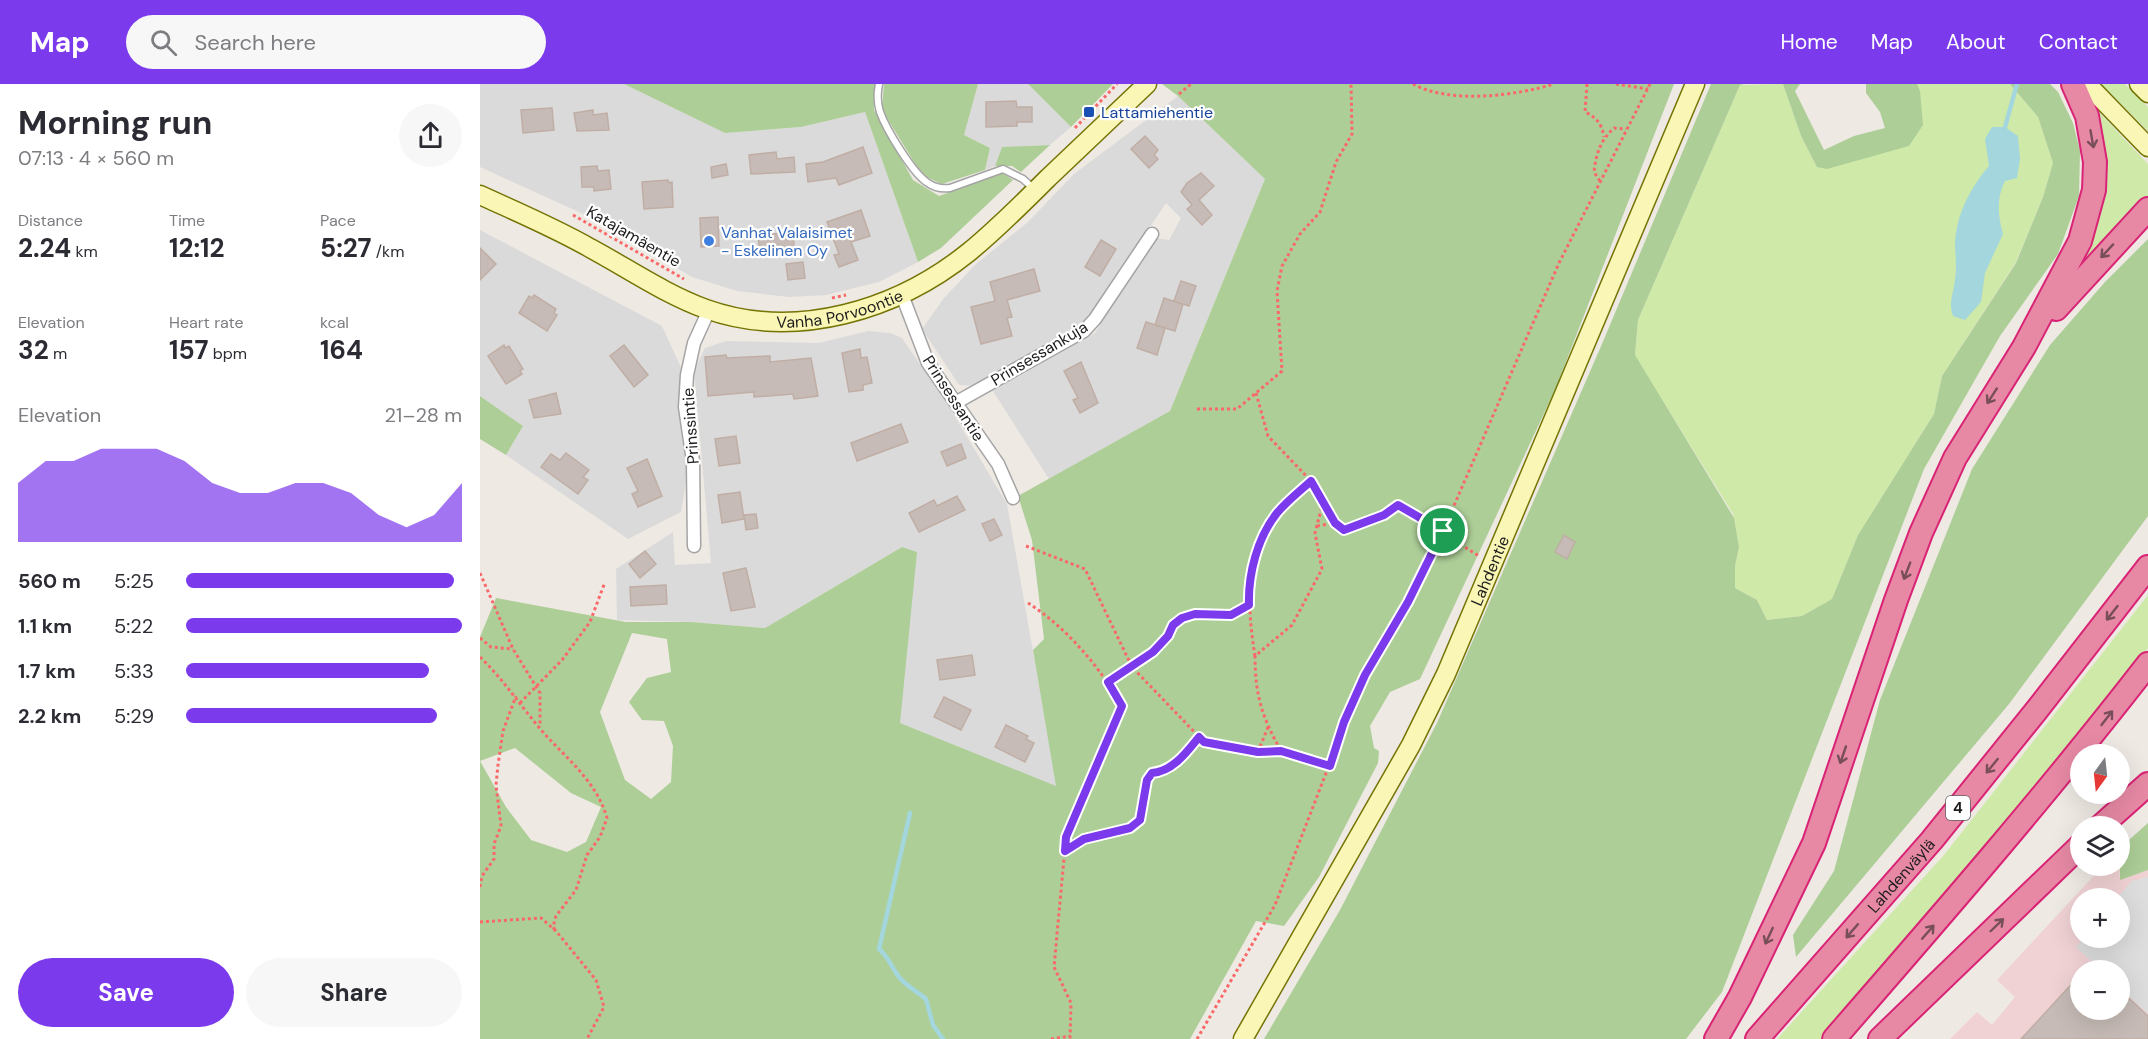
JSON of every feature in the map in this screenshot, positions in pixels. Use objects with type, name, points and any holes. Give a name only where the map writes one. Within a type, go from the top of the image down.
[{"type":"highway","points":[[1716,1039],[1740,997],[1814,843],[1921,533],[1955,458],[2024,347],[2080,242],[2094,190],[2095,162],[2091,131],[2073,84]]},
{"type":"highway","points":[[2024,347],[2082,278],[2148,209]]},
{"type":"highway","name":"Lahdenväylä","points":[[1757,1039],[1932,840],[2148,567]]},
{"type":"highway","points":[[1834,1039],[1986,864],[2086,744],[2148,664]]},
{"type":"highway","points":[[2112,816],[2148,784]]},
{"type":"highway","points":[[1880,1039],[2070,856]]},
{"type":"main road","name":"Vanha Porvoontie","points":[[480,195],[589,247],[679,298],[709,310],[766,321],[798,322],[867,309],[902,295],[969,252],[1147,84]]},
{"type":"main road","name":"Lahdentie","points":[[1243,1039],[1411,745],[1446,674],[1695,84]]},
{"type":"main road","points":[[2087,84],[2148,147]]},
{"type":"main road","points":[[2139,84],[2148,93]]},
{"type":"street","name":"Prinsessankuja","points":[[957,402],[1084,331],[1095,319],[1152,234]]},
{"type":"street","name":"Prinsessantie","points":[[902,295],[928,363],[998,464],[1013,498]]},
{"type":"street","name":"Prinssintie","points":[[694,546],[693,461],[685,407],[687,375],[694,344],[709,310]]},
{"type":"lane","points":[[879,84],[878,100],[883,119],[911,164],[927,183],[935,187],[951,188],[1002,169],[1023,179],[1035,190]]},
{"type":"path","points":[[1068,136],[1117,84]]},
{"type":"path","points":[[1179,94],[1191,84]]},
{"type":"path","points":[[1197,409],[1237,410],[1282,371],[1277,291],[1282,266],[1300,234],[1320,212],[1336,162],[1352,134],[1351,84]]},
{"type":"path","points":[[1413,84],[1433,92],[1479,96],[1505,95],[1554,84]]},
{"type":"path","points":[[1587,84],[1585,112],[1593,116],[1602,127],[1604,137]]},
{"type":"path","points":[[1616,84],[1648,89]]},
{"type":"path","points":[[1197,1039],[1275,905],[1330,766],[1344,722],[1365,675],[1408,602],[1443,531],[1559,263],[1600,181],[1619,149],[1626,129],[1650,84]]},
{"type":"path","points":[[1600,181],[1594,172],[1597,152],[1604,137],[1614,128],[1626,129]]},
{"type":"path","name":"Katajamäentie","points":[[573,215],[684,279]]},
{"type":"path","points":[[827,300],[849,294]]},
{"type":"path","points":[[1257,393],[1268,436],[1311,481],[1335,523],[1344,530],[1384,515],[1398,505],[1443,531],[1471,553],[1495,562]]},
{"type":"path","points":[[1281,751],[1268,727],[1255,687],[1255,656],[1248,582],[1260,546],[1276,514],[1311,481]]},
{"type":"path","points":[[1255,656],[1292,625],[1322,569],[1315,533],[1323,500]]},
{"type":"path","points":[[1317,526],[1335,523]]},
{"type":"path","points":[[1026,546],[1086,569],[1132,667],[1204,742],[1258,752],[1281,751],[1330,766]]},
{"type":"path","points":[[480,573],[513,649],[537,689],[542,712],[540,728]]},
{"type":"path","points":[[520,703],[537,689],[562,660],[590,621],[604,582]]},
{"type":"path","points":[[1028,603],[1049,616],[1108,682],[1122,706],[1066,837],[1054,967],[1071,1003],[1070,1038],[1051,1039]]},
{"type":"path","points":[[1108,682],[1153,652],[1168,636],[1173,625],[1182,618],[1195,614],[1231,615],[1249,605]]},
{"type":"path","points":[[480,638],[491,647],[513,649]]},
{"type":"path","points":[[480,657],[594,787],[607,818],[600,837],[587,855],[576,890],[556,916],[553,927],[556,931]]},
{"type":"path","points":[[480,887],[482,876],[494,859],[494,844],[501,826],[496,785],[498,765],[503,731],[516,696]]},
{"type":"path","points":[[1258,752],[1268,727]]},
{"type":"path","points":[[1065,851],[1084,839],[1117,833],[1140,820],[1147,780],[1152,773],[1164,772],[1173,765],[1199,737]]},
{"type":"path","points":[[480,922],[541,918],[556,931],[596,980],[604,1007],[587,1039]]},
{"type":"shaded area","points":[[480,84],[624,84],[725,133],[801,127],[865,112],[918,262],[879,282],[826,295],[789,297],[737,291],[692,277],[592,218],[480,167]]},
{"type":"shaded area","points":[[978,84],[1028,84],[1071,127],[1050,145],[1002,147],[995,166],[985,170],[990,148],[964,135]]},
{"type":"shaded area","points":[[1178,96],[1265,179],[1170,411],[1049,479],[993,391],[1095,333],[1155,238],[1169,240],[1181,218],[1166,203],[1086,322],[976,386],[959,385],[922,329],[944,298],[976,264],[1028,222],[1074,174]]},
{"type":"shaded area","points":[[480,230],[662,326],[684,374],[689,463],[681,512],[628,539],[506,455],[523,426],[480,396]]},
{"type":"shaded area","points":[[868,331],[890,333],[902,338],[948,405],[1007,504],[1057,787],[900,723],[902,547],[765,628],[691,622],[617,620],[616,569],[673,532],[675,565],[711,563],[694,370],[705,348],[726,341],[819,343]]},
{"type":"shaded area","points":[[2148,870],[2148,1039],[1950,1039],[1977,1012],[1992,1025],[2015,997],[1997,980],[2070,901],[2070,948],[2130,948],[2130,888],[2083,888],[2094,876],[2120,876],[2120,879]]},
{"type":"shaded area","points":[[2148,877],[2148,1014],[2130,997],[2130,960],[2090,960],[2077,948],[2130,948],[2130,888],[2126,888],[2132,881]]},
{"type":"green space","points":[[624,84],[875,84],[874,110],[913,180],[939,196],[1002,173],[1013,180],[941,248],[918,262],[865,112],[801,127],[725,133]]},
{"type":"green space","points":[[884,84],[978,84],[964,135],[990,148],[985,170],[942,184],[922,175],[882,110]]},
{"type":"green space","points":[[1028,84],[1113,84],[1071,127]]},
{"type":"green space","points":[[1162,84],[1674,84],[1555,390],[1420,679],[1390,692],[1370,726],[1374,748],[1379,751],[1378,763],[1319,877],[1284,926],[1256,921],[1190,1039],[480,1039],[480,761],[480,637],[496,598],[626,622],[691,622],[765,628],[902,547],[917,552],[900,723],[1056,786],[1033,650],[1044,639],[1032,540],[1018,496],[1170,411],[1265,179],[1178,96]],"holes":[[[632,633],[667,639],[671,672],[647,678],[629,702],[642,720],[664,721],[673,746],[671,782],[651,799],[625,780],[600,712]],[[515,748],[571,793],[601,807],[586,842],[567,852],[531,840],[506,807],[480,761]]]},
{"type":"green space","points":[[1711,84],[1744,84],[1740,85],[1638,320],[1635,355],[1734,518],[1739,547],[1735,566],[1735,588],[1757,600],[1767,620],[1802,616],[1832,599],[1858,535],[1934,414],[1942,376],[2016,263],[2043,197],[2053,163],[2038,117],[2010,84],[2050,84],[2058,92],[2073,123],[2080,151],[2079,196],[2058,254],[2000,336],[1924,469],[1722,992],[1686,1039],[1264,1039],[1340,910],[1437,723],[1602,344]]},
{"type":"green space","points":[[1783,84],[1801,136],[1817,167],[1909,146],[1915,84],[2010,84],[2038,117],[2053,163],[2043,197],[2016,262],[1942,376],[1934,414],[1858,535],[1832,599],[1802,616],[1767,620],[1757,600],[1735,588],[1735,566],[1739,547],[1733,514],[1635,356],[1638,320],[1740,85]]},
{"type":"green space","points":[[1783,84],[1800,84],[1795,91],[1824,150],[1854,136],[1885,128],[1880,112],[1866,93],[1866,84],[1917,84],[1920,91],[1923,125],[1909,146],[1827,169],[1817,167],[1801,136]]},
{"type":"green space","points":[[2101,84],[2125,84],[2148,107],[2148,131]]},
{"type":"green space","points":[[2096,109],[2148,164],[2148,198],[2076,272]]},
{"type":"green space","points":[[1050,145],[1021,172],[1012,166],[995,166],[1002,147]]},
{"type":"green space","points":[[2148,239],[2148,516],[2009,704],[1796,957],[1793,935],[1834,871],[1880,700],[1972,469],[2050,345],[2105,282]]},
{"type":"green space","points":[[480,396],[523,426],[506,455],[480,439]]},
{"type":"green space","points":[[2148,595],[2148,648],[2072,744],[2070,744],[2070,747],[1822,1039],[1777,1039],[1944,855]]},
{"type":"green space","points":[[2148,823],[2148,870],[2120,880],[2120,876],[2130,876],[2130,839]]},
{"type":"water","points":[[1992,127],[2005,127],[2018,136],[2020,159],[2017,178],[2005,181],[2000,194],[1999,214],[2003,234],[1985,273],[1981,302],[1965,320],[1953,316],[1951,306],[1956,274],[1956,231],[1966,201],[1989,166],[1985,139]]},
{"type":"building","points":[[1016,101],[1017,107],[1032,107],[1032,122],[1017,122],[1017,126],[986,127],[986,102]]},
{"type":"building","points":[[552,108],[554,130],[523,133],[521,110]]},
{"type":"building","points":[[593,110],[593,115],[607,113],[609,130],[577,131],[574,113]]},
{"type":"building","points":[[1145,136],[1158,150],[1154,155],[1158,159],[1149,168],[1131,149]]},
{"type":"building","points":[[863,147],[872,173],[839,185],[836,178],[808,182],[806,164],[823,162]]},
{"type":"building","points":[[776,152],[777,159],[794,157],[795,172],[751,174],[749,155]]},
{"type":"building","points":[[726,164],[728,175],[712,178],[711,167]]},
{"type":"building","points":[[597,166],[598,171],[609,170],[611,189],[594,191],[594,187],[582,187],[581,167]]},
{"type":"building","points":[[1201,173],[1214,186],[1199,200],[1212,215],[1202,225],[1187,209],[1192,205],[1181,192],[1187,183]]},
{"type":"building","points":[[668,180],[669,183],[672,182],[673,207],[644,209],[642,182]]},
{"type":"building","points":[[861,210],[870,236],[851,242],[858,260],[839,267],[834,255],[839,254],[827,222]]},
{"type":"building","points":[[718,217],[719,246],[701,247],[700,218]]},
{"type":"building","points":[[785,233],[785,235],[793,235],[795,253],[760,257],[758,235]]},
{"type":"building","points":[[1101,240],[1116,249],[1100,276],[1085,267]]},
{"type":"building","points":[[480,248],[496,264],[480,280]]},
{"type":"building","points":[[803,262],[805,278],[788,280],[786,264]]},
{"type":"building","points":[[1034,269],[1040,291],[1007,300],[1012,317],[1007,318],[1012,336],[981,344],[971,307],[995,301],[990,282]]},
{"type":"building","points":[[1181,281],[1196,286],[1189,306],[1183,304],[1175,331],[1155,325],[1164,298],[1182,304],[1174,301]]},
{"type":"building","points":[[534,295],[556,309],[554,313],[557,315],[547,331],[519,313],[529,296],[532,298]]},
{"type":"building","points":[[1146,322],[1165,328],[1157,355],[1137,348]]},
{"type":"building","points":[[504,345],[505,348],[509,346],[523,369],[520,371],[522,374],[506,384],[488,356]]},
{"type":"building","points":[[624,345],[648,375],[634,387],[610,356]]},
{"type":"building","points":[[860,349],[861,358],[867,357],[872,383],[863,385],[863,390],[849,392],[842,353]]},
{"type":"building","points":[[726,355],[727,358],[770,356],[770,362],[811,358],[818,396],[794,399],[793,394],[754,397],[754,392],[708,396],[705,357]]},
{"type":"building","points":[[1081,362],[1098,403],[1080,413],[1073,400],[1078,398],[1064,371]]},
{"type":"building","points":[[556,393],[561,414],[534,418],[529,400]]},
{"type":"building","points":[[901,424],[908,442],[857,461],[851,443]]},
{"type":"building","points":[[736,436],[740,463],[719,466],[715,439]]},
{"type":"building","points":[[961,444],[966,458],[947,466],[941,452]]},
{"type":"building","points":[[566,453],[589,470],[583,477],[588,480],[578,494],[541,467],[551,454],[560,460]]},
{"type":"building","points":[[647,459],[662,496],[638,507],[632,494],[638,491],[627,468]]},
{"type":"building","points":[[740,492],[744,519],[722,523],[718,495]]},
{"type":"building","points":[[957,496],[965,510],[919,532],[909,513],[934,500],[937,506]]},
{"type":"building","points":[[756,514],[758,528],[746,530],[744,515]]},
{"type":"building","points":[[994,519],[1002,535],[990,541],[982,524]]},
{"type":"building","points":[[1564,535],[1575,542],[1567,559],[1555,552]]},
{"type":"building","points":[[645,551],[656,564],[640,578],[629,564]]},
{"type":"building","points":[[746,568],[755,607],[731,611],[723,573]]},
{"type":"building","points":[[666,585],[667,604],[631,606],[630,587]]},
{"type":"building","points":[[972,655],[975,675],[940,680],[937,660]]},
{"type":"building","points":[[944,697],[971,710],[961,730],[934,717]]},
{"type":"building","points":[[1006,725],[1028,736],[1026,739],[1034,743],[1025,762],[995,747]]},
{"type":"building","points":[[2070,986],[2070,1020],[2130,1020],[2130,999],[2148,1016],[2148,1039],[2021,1039]]},
{"type":"waterway","points":[[2005,127],[2017,84]]},
{"type":"waterway","points":[[910,813],[879,949],[902,980],[926,999],[933,1025],[943,1039]]},
{"type":"place","name":"Lattamiehentie","points":[[1089,112]]},
{"type":"place","name":"Vanhat Valaisimet - Eskelinen Oy","points":[[709,241]]},
{"type":"route","points":[[1311,481],[1335,523],[1344,530],[1384,515],[1398,505],[1443,531],[1408,602],[1365,675],[1344,722],[1330,766],[1281,751],[1258,752],[1204,742],[1199,737],[1173,765],[1164,772],[1152,773],[1147,780],[1140,820],[1130,828],[1117,833],[1084,839],[1065,851],[1066,837],[1122,706],[1108,682],[1153,652],[1168,636],[1173,625],[1182,618],[1195,614],[1231,615],[1249,605],[1248,582],[1260,546],[1276,514],[1311,481]]}]
